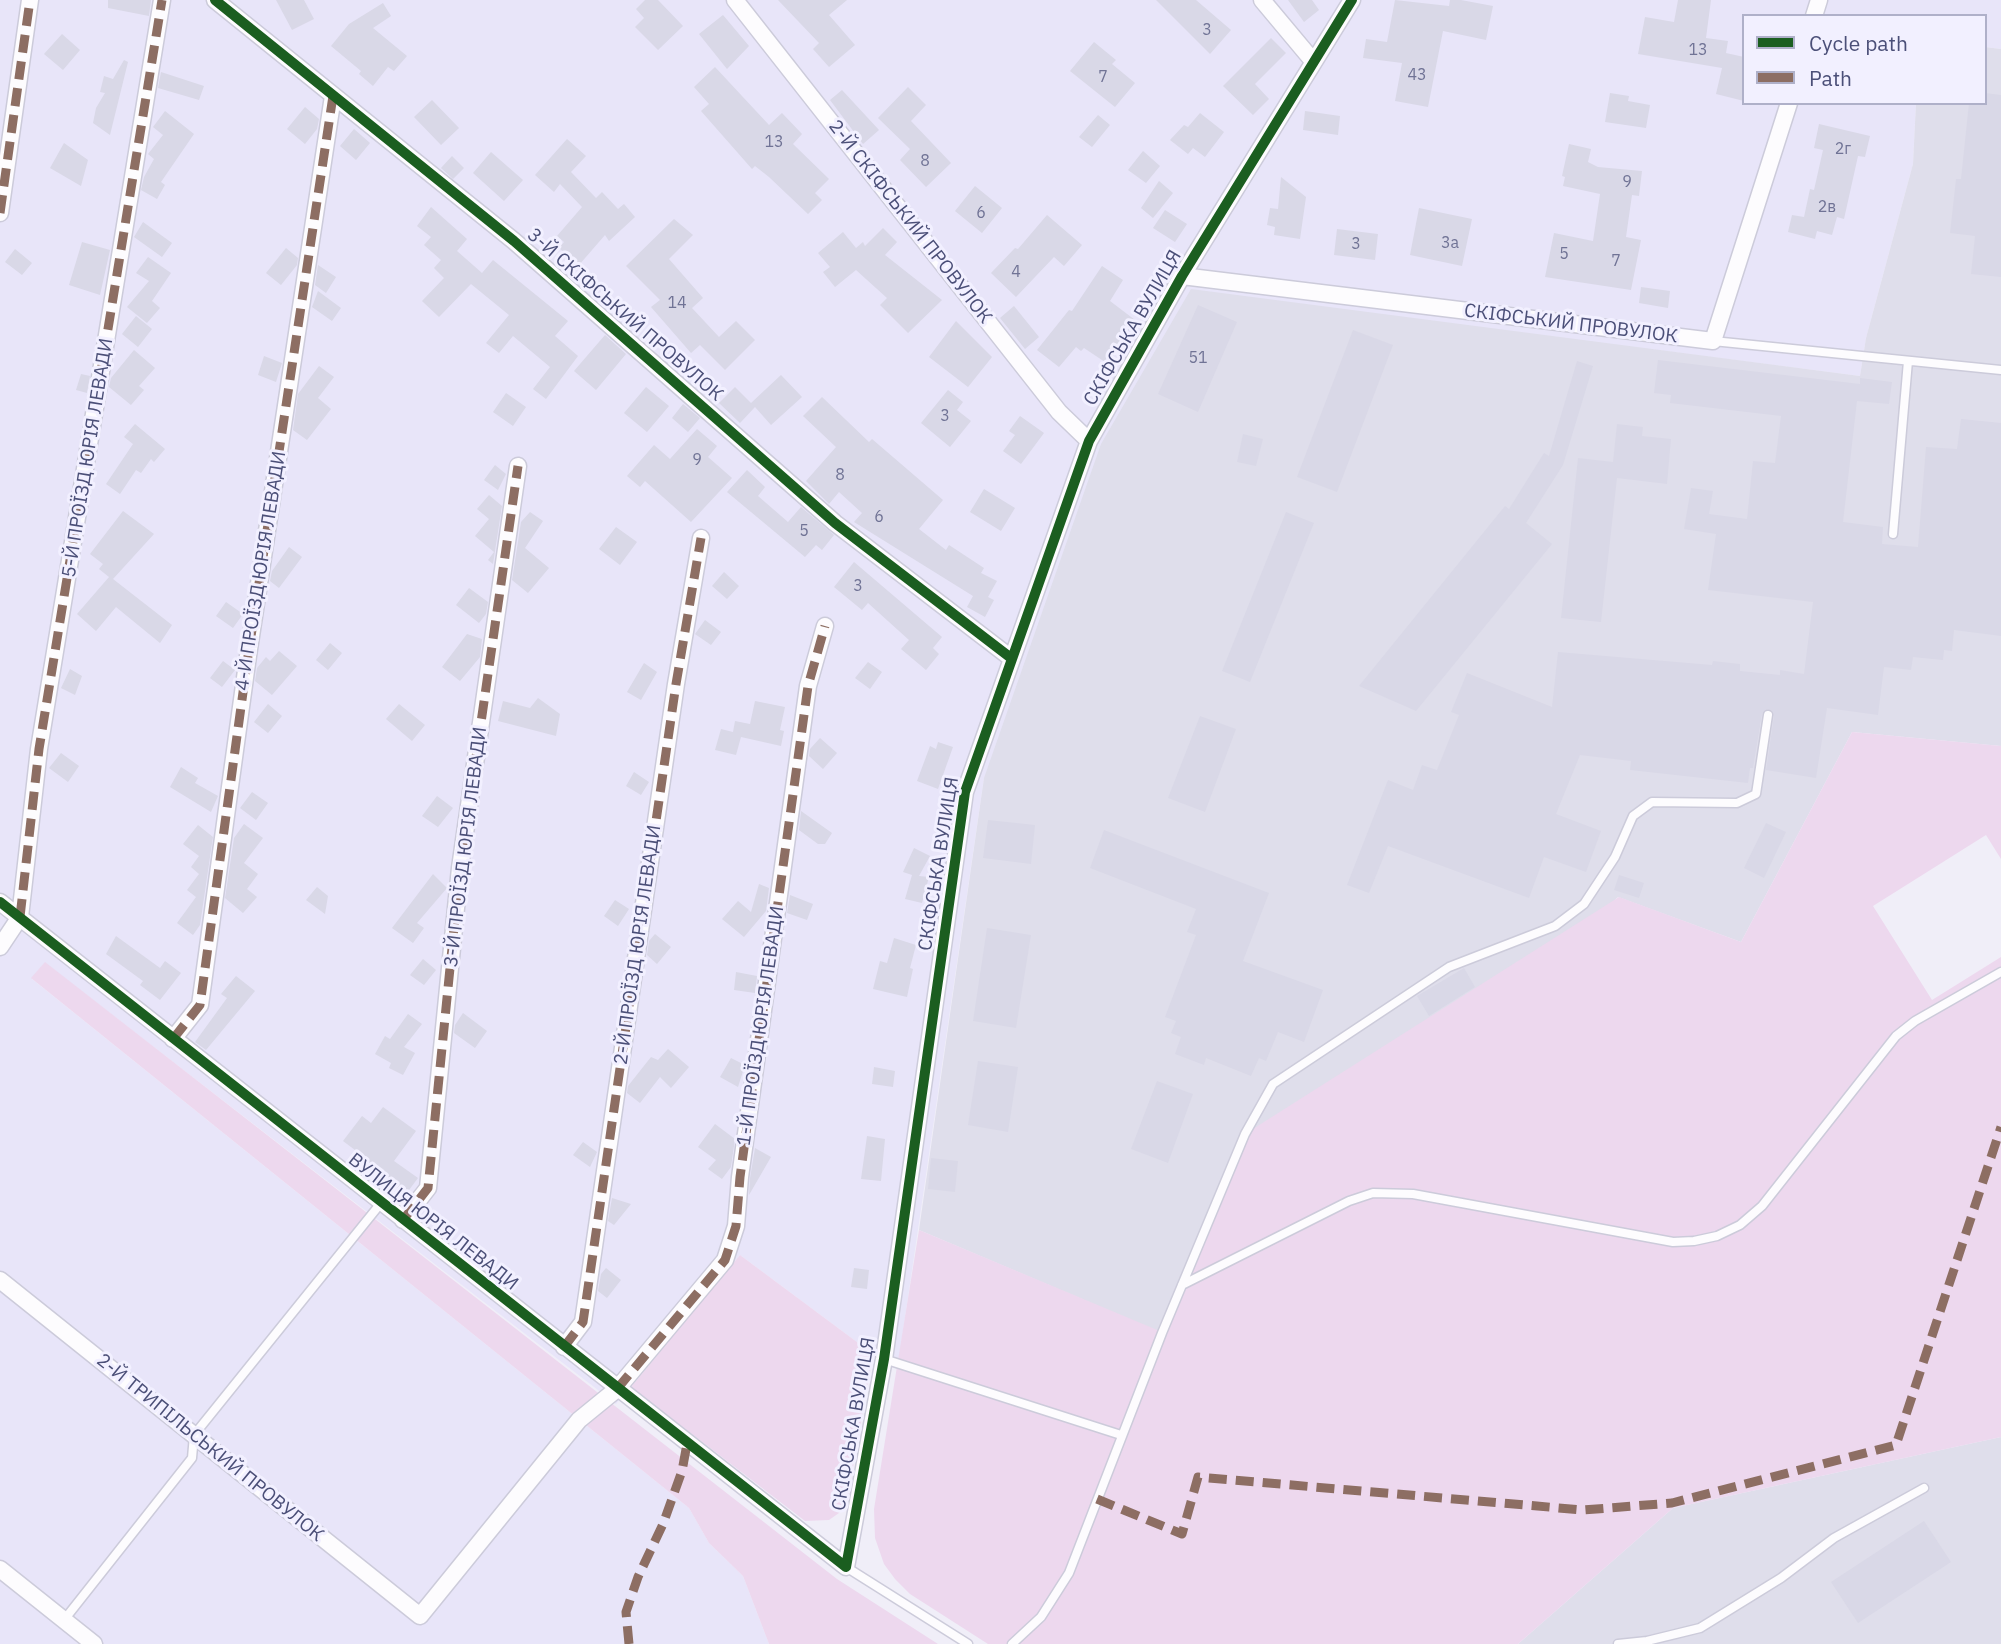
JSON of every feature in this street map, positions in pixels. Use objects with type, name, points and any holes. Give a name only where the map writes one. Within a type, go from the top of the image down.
[{"type":"street","points":[[0,213],[30,0]]},
{"type":"street","name":"5-Й ПРОЇЗД ЮРІЯ ЛЕВАДИ","points":[[20,918],[40,749],[162,0]]},
{"type":"street","name":"3-Й СКІФСЬКИЙ ПРОВУЛОК","points":[[215,0],[514,241],[835,523],[1011,658]]},
{"type":"street","name":"2-Й СКІФСЬКИЙ ПРОВУЛОК","points":[[734,0],[1059,412],[1089,441]]},
{"type":"street","points":[[1262,0],[1313,61]]},
{"type":"street","name":"СКІФСЬКА ВУЛИЦЯ","points":[[846,1567],[884,1359],[965,792],[1089,441],[1182,276],[1353,0]]},
{"type":"street","name":"4-Й ПРОЇЗД ЮРІЯ ЛЕВАДИ","points":[[173,1039],[200,1005],[248,656],[333,96]]},
{"type":"street","points":[[1713,341],[1788,105]]},
{"type":"street","name":"СКІФСЬКИЙ ПРОВУЛОК","points":[[1182,276],[1713,341]]},
{"type":"street","name":"3-Й ПРОЇЗД ЮРІЯ ЛЕВАДИ","points":[[403,1220],[428,1188],[460,868],[518,466]]},
{"type":"street","name":"2-Й ПРОЇЗД ЮРІЯ ЛЕВАДИ","points":[[564,1347],[583,1322],[676,684],[701,538]]},
{"type":"street","name":"1-Й ПРОЇЗД ЮРІЯ ЛЕВАДИ","points":[[419,1616],[579,1420],[617,1389],[725,1259],[736,1226],[808,685],[824,626]]},
{"type":"street","name":"ВУЛИЦЯ ЮРІЯ ЛЕВАДИ","points":[[0,902],[846,1567]]},
{"type":"street","points":[[0,947],[20,918]]},
{"type":"street","name":"2-Й ТРИПІЛЬСЬКИЙ ПРОВУЛОК","points":[[0,1280],[419,1616]]},
{"type":"street","points":[[0,1569],[94,1644]]},
{"type":"lane","points":[[1713,341],[2001,370]]},
{"type":"lane","points":[[1893,534],[1908,361]]},
{"type":"lane","points":[[1012,1644],[1041,1617],[1069,1573],[1182,1285],[1249,1125],[1273,1084],[1449,967],[1555,926],[1584,904],[1615,857],[1633,816],[1652,802],[1737,803],[1756,794],[1768,715]]},
{"type":"lane","points":[[1182,1285],[1349,1201],[1373,1193],[1413,1194],[1673,1242],[1717,1236],[1740,1225],[1762,1206],[1896,1036],[1915,1021],[2001,972]]},
{"type":"lane","points":[[64,1620],[192,1458],[194,1435],[381,1203]]},
{"type":"lane","points":[[884,1359],[1121,1435]]},
{"type":"lane","points":[[1618,1644],[1647,1641],[1700,1628],[1781,1578],[1834,1538],[1924,1488]]},
{"type":"lane","points":[[846,1567],[968,1644]]},
{"type":"shaded area","points":[[0,0],[2001,0],[2001,49],[1987,47],[1987,14],[1742,14],[1742,105],[1916,105],[1913,164],[1866,338],[1860,376],[1577,340],[984,778],[899,1359],[873,1354],[740,1255],[616,1404],[45,963],[32,979],[689,1508],[709,1543],[743,1576],[769,1644],[0,1644]]},
{"type":"shaded area","points":[[1987,47],[2001,49],[2001,746],[1852,732],[1741,942],[1618,897],[1162,1333],[919,1230],[984,778],[1101,444],[1191,289],[1860,376],[1866,338],[1913,164],[1916,105],[1987,105]]},
{"type":"shaded area","points":[[1852,732],[2001,746],[2001,859],[1986,835],[1873,906],[1932,1000],[2001,957],[2001,1437],[1673,1508],[1518,1644],[988,1644],[910,1594],[895,1579],[884,1564],[875,1538],[874,1509],[919,1230],[1162,1332],[1245,1134],[1619,897],[1741,942]]},
{"type":"shaded area","points":[[45,962],[837,1579],[938,1644],[769,1644],[743,1576],[709,1543],[689,1508],[31,978]]},
{"type":"shaded area","points":[[740,1255],[873,1354],[847,1501],[839,1513],[829,1520],[805,1521],[631,1387]]},
{"type":"shaded area","points":[[2001,1437],[2001,1644],[1518,1644],[1673,1508]]},
{"type":"building","points":[[108,0],[151,0],[149,16],[108,8]]},
{"type":"building","points":[[276,0],[304,0],[314,19],[292,30]]},
{"type":"building","points":[[645,0],[658,0],[683,26],[658,50],[635,27],[644,18],[636,9]]},
{"type":"building","points":[[778,0],[847,0],[829,15],[855,45],[829,67],[813,49],[819,43]]},
{"type":"building","points":[[1156,0],[1196,0],[1231,30],[1210,54]]},
{"type":"building","points":[[1288,0],[1312,0],[1319,10],[1304,22]]},
{"type":"building","points":[[1395,0],[1449,6],[1450,0],[1461,0],[1493,6],[1486,40],[1443,31],[1428,107],[1395,101],[1402,63],[1363,58],[1366,39],[1387,42]]},
{"type":"building","points":[[1678,0],[1711,0],[1706,38],[1728,41],[1726,53],[1742,57],[1742,100],[1716,94],[1722,68],[1638,54],[1645,17],[1674,22]]},
{"type":"building","points":[[383,3],[391,16],[373,28],[407,56],[394,71],[388,67],[373,86],[359,74],[361,71],[331,46],[349,24]]},
{"type":"building","points":[[723,15],[749,46],[727,69],[699,34]]},
{"type":"building","points":[[62,34],[80,50],[63,70],[44,54]]},
{"type":"building","points":[[1271,38],[1286,53],[1255,84],[1269,99],[1253,115],[1223,86]]},
{"type":"building","points":[[1094,42],[1116,60],[1112,64],[1135,83],[1115,107],[1070,71]]},
{"type":"building","points":[[124,60],[128,62],[110,135],[93,123],[96,108],[105,93],[100,92],[104,76],[113,79]]},
{"type":"building","points":[[715,67],[769,125],[782,113],[802,134],[793,144],[829,179],[815,193],[822,200],[808,214],[769,177],[755,166],[752,169],[701,111],[709,104],[694,87]]},
{"type":"building","points":[[161,72],[204,86],[199,100],[158,88]]},
{"type":"building","points":[[908,87],[926,105],[911,121],[951,163],[926,187],[900,160],[910,149],[878,118]]},
{"type":"building","points":[[842,90],[879,130],[863,144],[830,100]]},
{"type":"building","points":[[1610,93],[1629,96],[1628,101],[1650,105],[1646,128],[1605,122]]},
{"type":"building","points":[[1987,93],[2001,95],[2001,277],[1971,274],[1975,236],[1950,233],[1956,179],[1961,179],[1969,105],[1987,105]]},
{"type":"building","points":[[432,100],[459,128],[441,145],[414,117]]},
{"type":"building","points":[[305,107],[319,119],[317,129],[305,144],[287,129]]},
{"type":"building","points":[[165,111],[194,134],[161,182],[165,185],[157,199],[141,190],[144,177],[154,159],[148,154],[163,135],[153,127]]},
{"type":"building","points":[[1305,111],[1340,116],[1338,135],[1303,130]]},
{"type":"building","points":[[1200,113],[1224,132],[1205,157],[1193,148],[1188,154],[1170,140],[1184,125],[1188,127]]},
{"type":"building","points":[[1098,115],[1110,125],[1092,147],[1079,137]]},
{"type":"building","points":[[1819,124],[1870,136],[1865,157],[1858,156],[1844,219],[1837,217],[1832,235],[1817,231],[1815,239],[1788,232],[1792,215],[1804,217],[1810,189],[1814,190],[1823,150],[1814,148]]},
{"type":"building","points":[[354,129],[370,143],[356,160],[340,146]]},
{"type":"building","points":[[567,139],[586,156],[571,172],[596,198],[602,192],[618,209],[624,204],[635,217],[609,241],[605,235],[579,265],[559,248],[564,242],[557,236],[582,207],[560,184],[554,192],[535,175]]},
{"type":"building","points":[[64,143],[88,160],[81,186],[50,168]]},
{"type":"building","points":[[1569,144],[1591,149],[1588,162],[1598,167],[1642,171],[1639,196],[1632,195],[1626,237],[1641,240],[1631,290],[1545,277],[1554,233],[1593,241],[1600,194],[1563,186],[1565,177],[1562,176]]},
{"type":"building","points":[[1143,151],[1160,166],[1146,183],[1128,170]]},
{"type":"building","points":[[491,152],[523,180],[504,201],[473,173]]},
{"type":"building","points":[[452,156],[464,168],[453,179],[441,168]]},
{"type":"building","points":[[1281,177],[1306,197],[1300,239],[1274,235],[1275,227],[1267,225],[1270,208],[1278,209]]},
{"type":"building","points":[[1159,181],[1173,193],[1153,218],[1141,208]]},
{"type":"building","points":[[975,186],[1002,208],[982,233],[955,211]]},
{"type":"building","points":[[431,207],[467,239],[457,251],[482,273],[493,260],[568,321],[555,336],[578,356],[546,399],[533,389],[550,367],[513,336],[499,353],[486,343],[509,315],[471,284],[439,317],[422,301],[444,278],[434,268],[441,260],[424,245],[431,237],[417,226]]},
{"type":"building","points":[[1419,208],[1472,219],[1462,266],[1410,255]]},
{"type":"building","points":[[1165,210],[1187,224],[1175,242],[1153,228]]},
{"type":"building","points":[[1047,215],[1082,245],[1064,266],[1054,257],[1016,297],[991,273],[1015,248],[1018,249]]},
{"type":"building","points":[[674,219],[693,235],[669,259],[703,298],[692,308],[719,337],[736,321],[755,340],[725,370],[700,345],[691,353],[651,307],[660,300],[626,266]]},
{"type":"building","points":[[143,222],[172,243],[162,257],[134,237]]},
{"type":"building","points":[[883,228],[897,242],[885,255],[942,300],[908,333],[880,305],[887,298],[856,270],[835,287],[823,272],[830,267],[818,253],[843,232],[856,248],[863,242],[865,246]]},
{"type":"building","points":[[1337,229],[1378,234],[1375,260],[1334,255]]},
{"type":"building","points":[[82,242],[110,250],[100,295],[69,285]]},
{"type":"building","points":[[286,248],[298,258],[297,265],[281,285],[266,273]]},
{"type":"building","points":[[15,249],[32,263],[22,275],[5,262]]},
{"type":"building","points":[[148,257],[171,273],[152,301],[160,308],[147,323],[127,307],[149,281],[136,273]]},
{"type":"building","points":[[318,265],[336,277],[326,293],[315,285]]},
{"type":"building","points":[[1102,266],[1123,280],[1110,301],[1135,320],[1108,364],[1084,348],[1081,351],[1076,347],[1059,367],[1037,350],[1069,310],[1072,311]]},
{"type":"building","points":[[1641,287],[1670,291],[1668,308],[1639,303]]},
{"type":"building","points":[[318,291],[341,308],[332,321],[312,307]]},
{"type":"building","points":[[1198,305],[1237,322],[1198,412],[1158,394]]},
{"type":"building","points":[[1014,306],[1039,337],[1025,349],[1000,318]]},
{"type":"building","points":[[136,316],[152,329],[138,347],[122,334]]},
{"type":"building","points":[[956,321],[992,357],[968,387],[929,357]]},
{"type":"building","points":[[1353,330],[1393,345],[1337,492],[1297,477]]},
{"type":"building","points":[[605,335],[626,354],[596,390],[574,371]]},
{"type":"building","points":[[134,350],[155,368],[139,386],[144,390],[131,405],[109,387],[111,378]]},
{"type":"building","points":[[264,356],[282,363],[276,382],[258,375]]},
{"type":"building","points":[[1658,360],[1860,384],[1860,378],[1892,382],[1889,404],[1857,401],[1843,522],[1883,527],[1882,544],[1918,547],[1926,447],[1957,449],[1961,419],[2001,423],[2001,636],[1954,630],[1952,651],[1944,650],[1943,660],[1913,657],[1911,670],[1884,667],[1878,715],[1827,708],[1816,778],[1766,770],[1774,716],[1768,709],[1762,714],[1748,783],[1630,770],[1631,761],[1580,755],[1556,814],[1601,831],[1586,872],[1544,857],[1529,898],[1388,846],[1369,893],[1347,885],[1388,780],[1413,790],[1422,765],[1437,770],[1459,715],[1451,712],[1467,673],[1552,707],[1558,652],[1712,665],[1713,661],[1740,664],[1740,671],[1780,675],[1780,670],[1804,674],[1813,602],[1708,590],[1716,534],[1684,529],[1691,488],[1713,491],[1709,514],[1747,519],[1753,461],[1775,463],[1781,416],[1670,403],[1671,395],[1654,393]]},
{"type":"building","points":[[1577,361],[1593,366],[1563,465],[1526,523],[1552,544],[1416,711],[1359,686],[1505,506],[1509,509],[1544,453],[1549,456]]},
{"type":"building","points":[[319,366],[334,377],[318,398],[331,409],[307,440],[293,430],[298,394]]},
{"type":"building","points":[[81,374],[90,376],[87,393],[76,390]]},
{"type":"building","points":[[781,375],[802,397],[771,425],[755,407],[740,423],[719,403],[735,387],[751,403]]},
{"type":"building","points":[[646,387],[669,406],[647,432],[624,413]]},
{"type":"building","points":[[948,390],[963,402],[957,410],[971,421],[950,447],[921,423]]},
{"type":"building","points":[[506,393],[526,407],[513,426],[493,412]]},
{"type":"building","points":[[822,397],[869,442],[872,439],[943,500],[919,529],[946,550],[949,545],[984,568],[981,573],[997,581],[988,597],[994,600],[985,617],[967,607],[973,596],[854,522],[862,513],[839,492],[829,504],[806,481],[836,447],[803,416]]},
{"type":"building","points":[[683,404],[700,418],[688,432],[672,418]]},
{"type":"building","points":[[1020,416],[1044,433],[1021,464],[1003,451],[1015,435],[1009,431]]},
{"type":"building","points":[[135,424],[165,449],[154,462],[151,459],[141,473],[136,470],[120,494],[106,484],[133,444],[124,437]]},
{"type":"building","points":[[1617,424],[1643,427],[1642,436],[1671,439],[1667,484],[1617,478],[1601,622],[1561,618],[1578,458],[1613,462]]},
{"type":"building","points":[[697,429],[717,446],[708,457],[732,478],[691,522],[645,481],[640,487],[627,476],[654,445],[670,459]]},
{"type":"building","points":[[1243,434],[1263,439],[1256,466],[1237,462]]},
{"type":"building","points":[[495,465],[506,474],[498,490],[484,480]]},
{"type":"building","points":[[747,470],[765,487],[758,496],[788,522],[801,507],[834,535],[822,550],[816,545],[805,557],[727,492]]},
{"type":"building","points":[[984,489],[1015,508],[1001,531],[970,512]]},
{"type":"building","points":[[489,495],[502,506],[493,564],[488,560],[494,552],[475,536],[489,519],[477,509]]},
{"type":"building","points":[[123,511],[154,534],[113,579],[172,625],[160,643],[116,607],[96,631],[77,614],[109,577],[99,569],[103,564],[90,554]]},
{"type":"building","points":[[530,512],[543,521],[525,548],[549,568],[528,593],[512,580],[521,522]]},
{"type":"building","points":[[1286,512],[1314,523],[1250,682],[1222,671]]},
{"type":"building","points":[[616,527],[637,542],[620,565],[599,549]]},
{"type":"building","points":[[289,547],[302,557],[279,588],[270,581],[272,571]]},
{"type":"building","points":[[854,562],[942,637],[933,648],[939,654],[926,670],[901,649],[909,640],[868,603],[862,610],[834,587]]},
{"type":"building","points":[[724,572],[739,586],[727,599],[712,586]]},
{"type":"building","points":[[469,588],[488,602],[486,614],[479,623],[456,605]]},
{"type":"building","points":[[226,602],[243,614],[233,628],[216,616]]},
{"type":"building","points":[[705,620],[721,632],[711,645],[695,634]]},
{"type":"building","points":[[467,634],[482,639],[480,657],[460,681],[442,667]]},
{"type":"building","points":[[330,643],[342,653],[328,670],[316,660]]},
{"type":"building","points":[[279,651],[297,666],[272,695],[255,681],[257,668],[266,657],[270,661]]},
{"type":"building","points":[[223,661],[235,670],[222,687],[210,678]]},
{"type":"building","points":[[868,662],[882,672],[870,689],[855,678]]},
{"type":"building","points":[[644,663],[657,672],[641,700],[627,692]]},
{"type":"building","points":[[70,669],[82,676],[75,695],[61,688]]},
{"type":"building","points":[[538,698],[560,714],[556,736],[498,721],[503,701],[530,708]]},
{"type":"building","points":[[755,701],[785,707],[780,730],[784,731],[781,746],[741,737],[736,755],[715,750],[721,729],[733,732],[735,721],[750,724]]},
{"type":"building","points":[[268,704],[282,716],[268,733],[254,722]]},
{"type":"building","points":[[399,704],[425,725],[412,741],[386,719]]},
{"type":"building","points":[[1200,716],[1236,729],[1205,812],[1168,798]]},
{"type":"building","points":[[820,738],[837,753],[823,769],[809,756],[810,749]]},
{"type":"building","points":[[938,742],[953,747],[938,789],[917,781],[930,746],[936,749]]},
{"type":"building","points":[[61,753],[79,766],[68,782],[49,768]]},
{"type":"building","points":[[181,767],[198,778],[195,783],[218,796],[211,812],[170,787]]},
{"type":"building","points":[[634,772],[649,782],[641,795],[626,786]]},
{"type":"building","points":[[252,792],[268,803],[256,820],[240,808]]},
{"type":"building","points":[[437,796],[453,808],[438,827],[422,816]]},
{"type":"building","points":[[801,811],[832,833],[825,844],[818,844],[799,830]]},
{"type":"building","points":[[988,820],[1035,825],[1031,864],[983,858]]},
{"type":"building","points":[[1766,823],[1786,832],[1764,878],[1744,868]]},
{"type":"building","points":[[244,824],[263,838],[244,863],[258,874],[247,889],[257,897],[243,913],[225,898],[234,838]]},
{"type":"building","points":[[198,825],[213,837],[200,925],[193,935],[177,923],[196,897],[187,890],[199,874],[191,867],[199,856],[183,844]]},
{"type":"building","points":[[1104,830],[1269,893],[1243,961],[1323,990],[1304,1042],[1278,1032],[1266,1061],[1259,1058],[1251,1076],[1206,1058],[1204,1065],[1175,1054],[1181,1037],[1171,1033],[1176,1021],[1165,1017],[1196,935],[1187,932],[1196,909],[1090,868]]},
{"type":"building","points":[[914,848],[930,856],[919,876],[929,877],[922,903],[905,899],[912,875],[903,872]]},
{"type":"building","points":[[433,874],[447,888],[417,923],[424,928],[413,943],[392,928]]},
{"type":"building","points":[[1619,875],[1644,883],[1639,898],[1614,890]]},
{"type":"building","points":[[759,884],[769,888],[766,911],[744,937],[722,919],[738,901],[751,912]]},
{"type":"building","points":[[317,887],[328,896],[325,914],[306,900]]},
{"type":"building","points":[[790,895],[813,904],[807,920],[787,913]]},
{"type":"building","points":[[615,900],[629,909],[618,926],[604,916]]},
{"type":"building","points":[[987,928],[1031,935],[1016,1028],[973,1021]]},
{"type":"building","points":[[655,934],[671,947],[657,964],[647,955],[649,941]]},
{"type":"building","points":[[116,936],[160,968],[165,961],[181,973],[160,1000],[140,985],[143,981],[106,954]]},
{"type":"building","points":[[894,938],[916,945],[907,997],[873,989],[880,961],[887,963]]},
{"type":"building","points":[[423,959],[436,970],[424,985],[410,975]]},
{"type":"building","points":[[1464,968],[1475,987],[1429,1016],[1417,996]]},
{"type":"building","points":[[736,972],[757,976],[755,993],[734,990]]},
{"type":"building","points":[[236,976],[255,991],[206,1050],[195,1042],[227,998],[221,994]]},
{"type":"building","points":[[463,1013],[487,1031],[475,1048],[454,1033],[455,1025]]},
{"type":"building","points":[[408,1014],[422,1024],[404,1047],[415,1053],[403,1075],[389,1068],[391,1063],[375,1054],[385,1036],[390,1039]]},
{"type":"building","points":[[668,1049],[689,1067],[671,1088],[660,1077],[640,1103],[627,1093],[628,1086],[651,1057],[658,1060]]},
{"type":"building","points":[[731,1058],[745,1065],[738,1087],[720,1077]]},
{"type":"building","points":[[978,1061],[1018,1067],[1008,1132],[968,1125]]},
{"type":"building","points":[[874,1067],[895,1071],[893,1087],[872,1084]]},
{"type":"building","points":[[1157,1081],[1193,1094],[1168,1163],[1131,1149]]},
{"type":"building","points":[[383,1107],[416,1131],[394,1161],[418,1178],[406,1194],[360,1160],[363,1156],[343,1141],[362,1116],[371,1123]]},
{"type":"building","points":[[715,1124],[735,1139],[731,1167],[722,1179],[708,1169],[716,1160],[698,1147]]},
{"type":"building","points":[[867,1136],[885,1139],[881,1181],[861,1179]]},
{"type":"building","points":[[583,1142],[597,1152],[590,1167],[573,1155]]},
{"type":"building","points":[[755,1148],[771,1157],[749,1195],[750,1178]]},
{"type":"building","points":[[931,1158],[958,1161],[955,1192],[928,1189]]},
{"type":"building","points":[[612,1198],[631,1204],[614,1225],[608,1221]]},
{"type":"building","points":[[606,1268],[621,1280],[607,1298],[598,1291],[601,1274]]},
{"type":"building","points":[[854,1268],[869,1270],[867,1289],[851,1287]]},
{"type":"building","points":[[1924,1521],[1951,1562],[1858,1623],[1831,1582]]},
{"type":"marked path","points":[[0,213],[30,0]]},
{"type":"marked path","points":[[20,917],[39,749],[162,0]]},
{"type":"marked path","points":[[173,1039],[200,1005],[248,656],[333,96]]},
{"type":"marked path","points":[[403,1220],[428,1188],[460,868],[518,466]]},
{"type":"marked path","points":[[564,1347],[583,1322],[676,684],[701,538]]},
{"type":"marked path","points":[[617,1389],[725,1260],[736,1226],[740,1177],[808,686],[825,626]]},
{"type":"marked path","points":[[1097,1499],[1182,1534],[1198,1477],[1583,1510],[1672,1503],[1896,1445],[2001,1127]]},
{"type":"marked path","points":[[629,1644],[626,1612],[638,1577],[663,1524],[682,1471],[687,1444]]},
{"type":"cycle path","points":[[215,0],[514,241],[835,523],[1011,658]]},
{"type":"cycle path","points":[[0,902],[846,1567],[884,1359],[965,792],[1089,441],[1182,276],[1352,0]]}]
